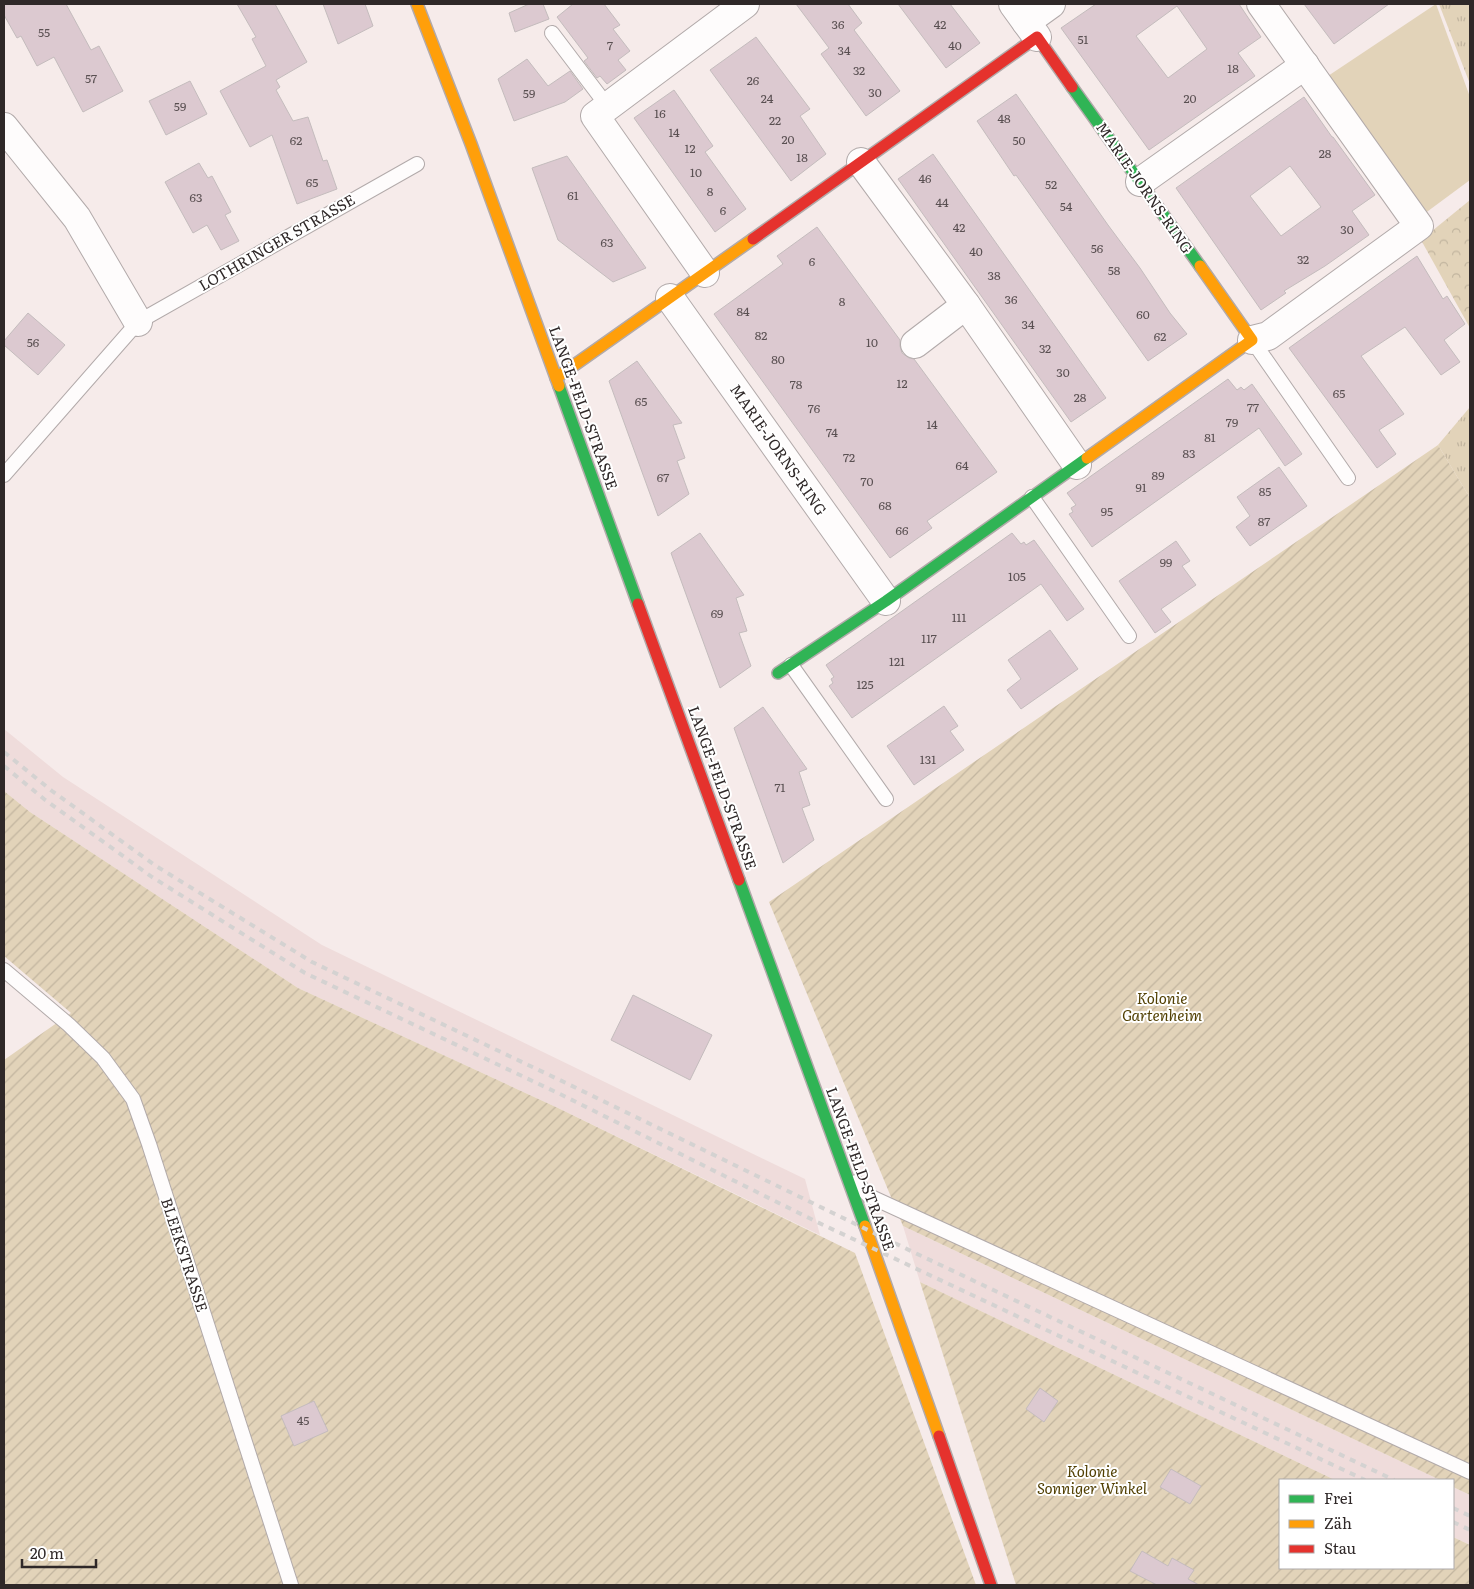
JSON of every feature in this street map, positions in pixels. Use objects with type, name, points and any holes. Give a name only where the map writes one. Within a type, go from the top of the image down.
[{"type":"street","name":"LANGE-FELD-STRASSE","points":[[417,4],[471,144],[845,1171],[992,1585]]},
{"type":"street","points":[[705,273],[595,116],[745,4]]},
{"type":"street","points":[[556,378],[861,162],[1025,21],[1051,4]]},
{"type":"street","points":[[778,673],[886,601],[1252,340],[1268,336],[1419,226],[1261,4]]},
{"type":"street","name":"MARIE-JORNS-RING","points":[[1025,21],[1252,340]]},
{"type":"street","points":[[1140,182],[1304,65]]},
{"type":"street","points":[[4,127],[77,218],[138,322]]},
{"type":"street","points":[[861,162],[966,305],[1077,465]]},
{"type":"street","name":"MARIE-JORNS-RING","points":[[670,298],[886,601]]},
{"type":"street","points":[[915,344],[966,305]]},
{"type":"lane","points":[[552,33],[608,106]]},
{"type":"lane","name":"LOTHRINGER STRASSE","points":[[4,476],[138,322],[417,164]]},
{"type":"lane","points":[[1252,340],[1348,478]]},
{"type":"lane","points":[[1032,497],[1129,636]]},
{"type":"lane","points":[[791,665],[886,798]]},
{"type":"lane","name":"BLEEKSTRASSE","points":[[4,970],[103,1058],[132,1099],[149,1144],[291,1585]]},
{"type":"lane","points":[[845,1171],[869,1196],[1470,1472]]},
{"type":"shaded area","points":[[4,729],[63,777],[322,945],[805,1179],[820,1235],[558,1108],[298,988],[30,812],[4,791]]},
{"type":"shaded area","points":[[903,1226],[1438,1479],[1333,1479],[920,1282]]},
{"type":"shaded area","points":[[1454,1487],[1470,1495],[1470,1545],[1454,1537]]},
{"type":"green space","points":[[1436,4],[1470,97],[1470,180],[1424,214],[1325,78]]},
{"type":"green space","points":[[1439,4],[1470,4],[1470,84]]},
{"type":"green space","points":[[1470,200],[1470,328],[1421,240]]},
{"type":"green space","points":[[1470,407],[1470,498],[1438,445]]},
{"type":"green space","name":"Kolonie Gartenheim","points":[[1438,445],[1470,498],[1470,1495],[1454,1487],[1454,1479],[1438,1479],[903,1226],[769,902]]},
{"type":"green space","points":[[4,791],[30,812],[298,988],[558,1108],[855,1253],[976,1585],[4,1585],[4,1060],[71,1013],[4,956]]},
{"type":"green space","name":"Kolonie Sonniger Winkel","points":[[920,1282],[1333,1479],[1279,1479],[1279,1569],[1454,1569],[1454,1537],[1470,1545],[1470,1585],[1016,1585]]},
{"type":"building","points":[[4,4],[66,4],[91,50],[99,46],[123,91],[83,112],[54,57],[37,66],[21,36],[17,38],[4,15]]},
{"type":"building","points":[[237,4],[275,4],[307,62],[276,80],[280,87],[276,90],[293,121],[308,117],[323,161],[327,160],[337,189],[297,204],[272,135],[250,147],[220,91],[266,66],[252,39],[256,37]]},
{"type":"building","points":[[323,4],[365,4],[373,26],[338,44]]},
{"type":"building","points":[[529,4],[543,4],[549,19],[515,32],[509,13]]},
{"type":"building","points":[[573,4],[604,4],[620,25],[613,29],[630,51],[618,60],[626,70],[607,84],[600,76],[597,78],[584,61],[588,58],[557,17]]},
{"type":"building","points":[[796,4],[848,4],[862,23],[854,30],[900,91],[866,116],[821,54],[829,48]]},
{"type":"building","points":[[898,4],[950,4],[980,43],[946,68]]},
{"type":"building","points":[[1096,4],[1239,4],[1261,37],[1238,53],[1255,76],[1149,150],[1061,28]],"holes":[[[1177,6],[1207,49],[1168,78],[1136,36]]]},
{"type":"building","points":[[1304,4],[1389,4],[1334,44]]},
{"type":"building","points":[[756,37],[810,109],[800,116],[826,154],[791,181],[710,70]]},
{"type":"building","points":[[527,59],[548,86],[570,71],[583,89],[565,102],[514,121],[498,79]]},
{"type":"building","points":[[190,81],[207,114],[166,135],[149,101]]},
{"type":"building","points":[[674,90],[713,146],[705,152],[746,209],[715,232],[634,118]]},
{"type":"building","points":[[1016,94],[1170,313],[1187,334],[1148,361],[1016,175],[1014,176],[977,121]]},
{"type":"building","points":[[1304,97],[1375,195],[1352,211],[1369,235],[1325,266],[1284,291],[1286,293],[1261,310],[1176,188]],"holes":[[[1290,166],[1321,207],[1281,236],[1250,196]]]},
{"type":"building","points":[[933,154],[1106,398],[1071,422],[898,179]]},
{"type":"building","points":[[567,156],[646,268],[613,282],[558,240],[532,168]]},
{"type":"building","points":[[199,163],[208,178],[212,176],[231,212],[225,215],[239,241],[221,250],[207,225],[193,233],[165,182]]},
{"type":"building","points":[[817,227],[900,340],[902,353],[914,359],[997,472],[927,521],[932,528],[890,558],[714,314],[783,264],[777,256]]},
{"type":"building","points":[[1417,256],[1443,299],[1447,296],[1465,324],[1444,340],[1460,362],[1441,375],[1405,327],[1361,356],[1404,414],[1379,430],[1396,454],[1377,468],[1289,348]]},
{"type":"building","points":[[28,313],[65,345],[38,375],[4,345],[4,341]]},
{"type":"building","points":[[637,361],[682,423],[673,425],[685,458],[677,461],[689,494],[658,516],[609,381]]},
{"type":"building","points":[[1228,379],[1237,390],[1241,387],[1244,390],[1252,384],[1302,454],[1285,466],[1259,428],[1092,547],[1069,514],[1073,512],[1071,508],[1076,505],[1067,493]]},
{"type":"building","points":[[1279,467],[1307,506],[1250,546],[1236,527],[1250,516],[1237,497]]},
{"type":"building","points":[[700,533],[744,595],[736,598],[747,631],[739,633],[751,666],[720,688],[671,553]]},
{"type":"building","points":[[1012,533],[1021,544],[1024,542],[1026,545],[1034,540],[1084,609],[1067,621],[1041,584],[852,718],[829,686],[833,683],[831,679],[834,677],[826,665]]},
{"type":"building","points":[[1176,541],[1190,561],[1182,566],[1196,585],[1161,609],[1171,622],[1155,633],[1119,581]]},
{"type":"building","points":[[1050,630],[1078,669],[1021,709],[1007,690],[1021,679],[1008,660]]},
{"type":"building","points":[[944,706],[958,726],[950,731],[964,750],[914,785],[887,746]]},
{"type":"building","points":[[763,707],[807,769],[799,772],[810,805],[802,808],[814,840],[783,863],[734,728]]},
{"type":"building","points":[[633,995],[712,1035],[690,1080],[611,1040]]},
{"type":"building","points":[[1040,1388],[1058,1401],[1044,1422],[1026,1409]]},
{"type":"building","points":[[314,1401],[328,1431],[294,1446],[281,1416]]},
{"type":"building","points":[[1171,1469],[1201,1486],[1190,1504],[1160,1487]]},
{"type":"building","points":[[1142,1551],[1168,1566],[1172,1558],[1194,1570],[1188,1579],[1199,1585],[1157,1585],[1130,1571]]},
{"type":"railway","points":[[4,752],[52,791],[156,866],[312,962],[911,1251],[1392,1479]]},
{"type":"railway","points":[[4,766],[44,799],[152,877],[305,973],[562,1095],[817,1222],[1363,1479]]},
{"type":"railway","points":[[1454,1508],[1470,1516]]},
{"type":"railway","points":[[1454,1522],[1470,1530]]},
{"type":"traffic: fast","points":[[1072,87],[1200,266]]},
{"type":"traffic: fast","points":[[559,386],[638,604]]},
{"type":"traffic: fast","points":[[778,673],[886,601],[1087,458]]},
{"type":"traffic: fast","points":[[739,880],[865,1226]]},
{"type":"traffic: slow","points":[[417,4],[471,144],[559,386]]},
{"type":"traffic: slow","points":[[556,378],[753,239]]},
{"type":"traffic: slow","points":[[1087,458],[1252,340],[1200,266]]},
{"type":"traffic: slow","points":[[865,1226],[939,1436]]},
{"type":"traffic: jam","points":[[753,239],[1037,37],[1072,87]]},
{"type":"traffic: jam","points":[[638,604],[739,880]]},
{"type":"traffic: jam","points":[[939,1436],[991,1585]]}]
